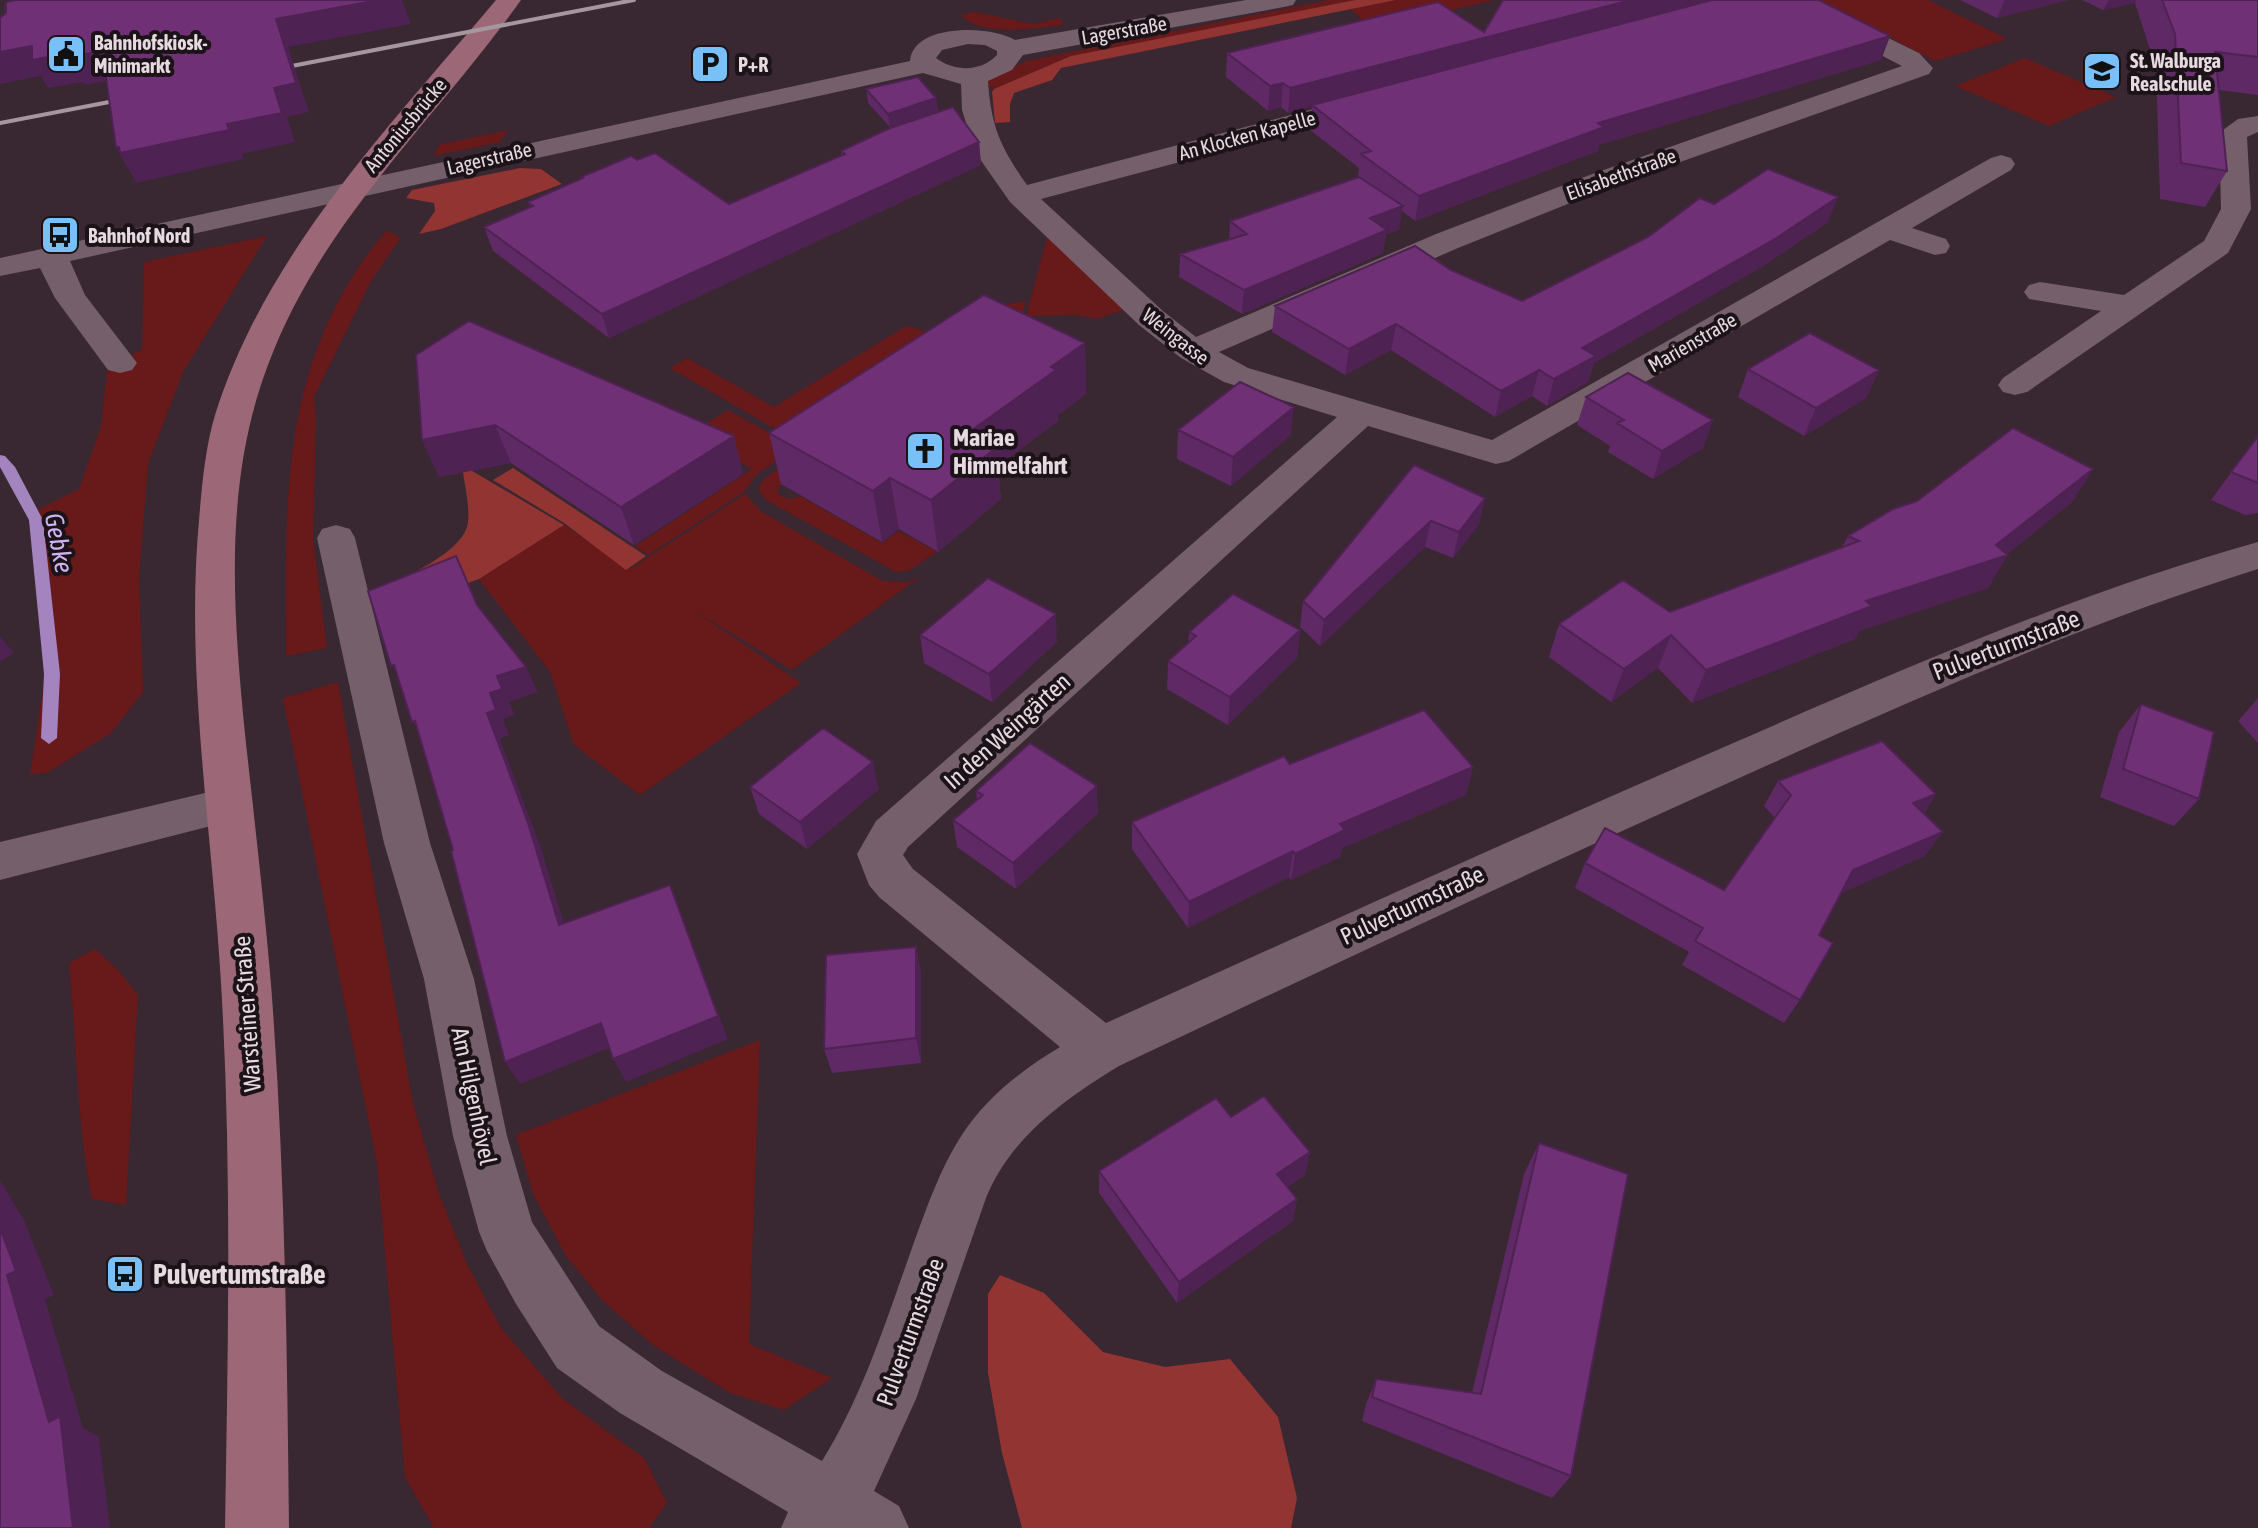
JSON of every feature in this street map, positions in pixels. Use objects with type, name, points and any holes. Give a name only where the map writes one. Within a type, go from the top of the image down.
[{"type":"main road","name":"Antoniusbrücke","points":[[230,805],[213,582],[221,478],[232,418],[252,361],[307,254],[356,184],[509,0]]},
{"type":"main road","name":"Warsteiner Straße","points":[[230,805],[246,982],[258,1227],[257,1528]]},
{"type":"street","name":"Lagerstraße","points":[[1010,49],[1147,27],[1284,0]]},
{"type":"street","name":"Elisabethstraße","points":[[1193,351],[1447,241],[1591,184],[1920,68],[1910,59],[1792,0]]},
{"type":"street","points":[[954,37],[982,37],[1010,49],[1007,63],[974,75],[948,74],[926,65],[923,55],[926,50],[954,37]]},
{"type":"street","name":"Lagerstraße","points":[[0,267],[926,65]]},
{"type":"street","name":"Weingasse","points":[[974,75],[976,110],[989,152],[1020,196],[1151,318],[1193,351],[1236,375],[1496,453]]},
{"type":"street","name":"An Klocken Kapelle","points":[[1020,196],[1402,94]]},
{"type":"street","points":[[948,120],[976,110]]},
{"type":"street","points":[[2015,385],[2217,246],[2236,209],[2233,133],[2248,125],[2258,124]]},
{"type":"street","name":"Marienstraße","points":[[1496,453],[2001,164]]},
{"type":"street","points":[[1887,229],[1935,246]]},
{"type":"street","points":[[53,255],[63,287],[103,335],[120,363]]},
{"type":"street","points":[[2040,292],[2130,306]]},
{"type":"street","name":"In den Weingärten","points":[[1101,1050],[896,883],[886,872],[880,854],[892,834],[1362,413]]},
{"type":"street","name":"Am Hilgenhövel","points":[[336,538],[407,843],[449,979],[480,1136],[507,1232],[536,1284],[578,1347],[641,1392],[842,1519]]},
{"type":"street","name":"Pulverturmstraße","points":[[842,1519],[862,1454],[887,1400],[973,1166],[1005,1121],[1066,1070],[1101,1050],[1477,875],[1960,661],[2187,577],[2258,555]]},
{"type":"street","points":[[0,861],[230,805]]},
{"type":"shaded area","points":[[1328,0],[1355,0],[1071,56],[994,89],[983,82],[1026,61]]},
{"type":"shaded area","points":[[1355,0],[1396,0],[1061,68],[1052,80],[1014,93],[1010,104],[1010,122],[995,123],[994,89],[1071,56]]},
{"type":"shaded area","points":[[1396,0],[1494,0],[1371,29],[1351,9]]},
{"type":"shaded area","points":[[1818,0],[1928,0],[2008,39],[1935,61]]},
{"type":"shaded area","points":[[975,12],[1033,24],[1060,18],[1063,25],[995,29],[982,27],[961,15]]},
{"type":"shaded area","points":[[2025,58],[2116,97],[2049,126],[1955,86]]},
{"type":"shaded area","points":[[508,130],[500,142],[433,156],[441,144]]},
{"type":"shaded area","points":[[520,168],[541,169],[562,184],[441,229],[419,234],[435,211],[434,203],[406,198],[412,190]]},
{"type":"shaded area","points":[[386,231],[397,235],[399,240],[371,281],[314,397],[313,539],[327,648],[286,656],[289,486],[307,380],[325,329],[351,279]]},
{"type":"shaded area","points":[[1048,234],[1126,309],[1097,319],[1077,315],[1026,316]]},
{"type":"shaded area","points":[[267,236],[183,372],[148,464],[139,578],[143,692],[111,733],[47,773],[30,774],[46,671],[50,582],[39,509],[79,489],[101,426],[107,371],[142,349],[144,262]]},
{"type":"shaded area","points":[[1026,301],[1022,315],[801,444],[670,368],[687,358],[774,407],[906,326],[937,334],[995,306]]},
{"type":"shaded area","points":[[728,410],[795,447],[756,475],[744,492],[648,555],[635,546],[752,469],[691,433]]},
{"type":"shaded area","points":[[794,458],[808,467],[781,485],[777,491],[779,495],[790,499],[800,496],[882,543],[899,531],[937,552],[908,571],[896,572],[766,500],[758,489],[764,479]]},
{"type":"shaded area","points":[[462,465],[564,525],[479,579],[382,615],[374,593],[444,554],[464,533],[468,508]]},
{"type":"shaded area","points":[[513,468],[646,556],[626,570],[564,523],[493,480]]},
{"type":"shaded area","points":[[745,494],[762,512],[883,581],[908,582],[921,576],[792,670],[691,609],[801,683],[640,795],[574,745],[550,672],[479,579],[564,525],[630,569]]},
{"type":"shaded area","points":[[338,682],[413,1103],[439,1194],[467,1264],[501,1328],[563,1399],[644,1458],[667,1503],[649,1528],[434,1528],[405,1477],[377,1163],[283,698]]},
{"type":"shaded area","points":[[95,949],[119,971],[138,995],[126,1205],[92,1199],[83,1140],[69,963]]},
{"type":"shaded area","points":[[760,1040],[749,1344],[832,1378],[784,1410],[730,1393],[653,1345],[603,1301],[566,1256],[533,1194],[516,1135]]},
{"type":"shaded area","points":[[1000,1275],[1044,1293],[1103,1352],[1165,1367],[1230,1359],[1278,1417],[1297,1498],[1291,1528],[1022,1528],[1002,1453],[988,1373],[988,1294]]},
{"type":"building","points":[[379,0],[276,19],[296,83],[274,88],[282,113],[227,124],[229,130],[120,153],[119,147],[116,147],[102,51],[32,60],[32,46],[0,52],[0,18],[6,13],[6,2]]},
{"type":"building","points":[[1503,0],[1631,0],[1290,88],[1283,83],[1270,86],[1227,53],[1438,2],[1484,32]]},
{"type":"building","points":[[1712,0],[1819,0],[1890,36],[1598,123],[1604,127],[1419,196],[1361,154],[1371,151],[1312,105]]},
{"type":"building","points":[[2162,0],[2258,0],[2258,57],[2215,52],[2227,171],[2181,163],[2175,34]]},
{"type":"building","points":[[918,77],[936,98],[888,114],[866,89]]},
{"type":"building","points":[[953,107],[979,142],[602,314],[484,227],[533,206],[528,202],[581,177],[631,156],[637,160],[655,153],[729,204],[845,154],[841,151],[890,128]]},
{"type":"building","points":[[1768,169],[1838,197],[1775,239],[1582,348],[1596,356],[1554,379],[1539,370],[1501,391],[1396,324],[1349,349],[1275,306],[1415,246],[1451,270],[1522,301],[1648,237],[1700,198],[1714,204]]},
{"type":"building","points":[[1359,177],[1403,206],[1370,218],[1387,230],[1244,290],[1180,254],[1247,234],[1230,221]]},
{"type":"building","points":[[984,295],[1085,343],[1051,367],[1056,370],[968,433],[996,448],[931,500],[890,478],[873,491],[769,433]]},
{"type":"building","points":[[469,321],[734,436],[621,507],[495,425],[422,440],[416,355]]},
{"type":"building","points":[[1810,333],[1879,370],[1816,408],[1748,369]]},
{"type":"building","points":[[1628,373],[1713,420],[1662,451],[1617,423],[1624,420],[1586,397]]},
{"type":"building","points":[[1240,382],[1294,407],[1233,457],[1178,430]]},
{"type":"building","points":[[2013,428],[2093,469],[1996,545],[2008,555],[1866,601],[1872,606],[1706,670],[1671,635],[1624,669],[1559,624],[1623,580],[1670,612],[1859,541],[1848,536],[1893,509],[1917,501]]},
{"type":"building","points":[[2258,436],[2258,483],[2231,472]]},
{"type":"building","points":[[1414,465],[1485,498],[1459,532],[1431,521],[1324,620],[1303,601]]},
{"type":"building","points":[[456,556],[477,605],[526,667],[497,676],[502,689],[490,693],[496,710],[487,713],[528,823],[559,925],[670,885],[718,1016],[613,1059],[601,1023],[505,1062],[453,850],[415,721],[412,722],[394,665],[391,666],[368,591]]},
{"type":"building","points":[[988,578],[1056,614],[989,674],[920,635]]},
{"type":"building","points":[[1233,594],[1300,630],[1230,697],[1168,661],[1196,636],[1189,632]]},
{"type":"building","points":[[2141,704],[2214,732],[2199,799],[2123,769]]},
{"type":"building","points":[[1424,710],[1473,767],[1340,824],[1345,830],[1295,854],[1293,851],[1189,902],[1132,822],[1284,756],[1290,764]]},
{"type":"building","points":[[823,728],[873,762],[800,822],[750,787]]},
{"type":"building","points":[[1882,741],[1936,794],[1913,803],[1943,832],[1853,870],[1819,935],[1833,943],[1800,1000],[1695,941],[1703,928],[1585,863],[1605,828],[1724,890],[1791,795],[1778,781]]},
{"type":"building","points":[[1030,743],[1097,786],[1013,863],[953,820],[983,795],[976,791]]},
{"type":"building","points":[[916,947],[916,1038],[824,1049],[826,955]]},
{"type":"building","points":[[1264,1096],[1310,1152],[1277,1174],[1297,1199],[1179,1282],[1099,1171],[1216,1098],[1231,1117]]},
{"type":"building","points":[[1539,1143],[1628,1174],[1571,1476],[1372,1397],[1376,1379],[1481,1394]]},
{"type":"building","points":[[0,1228],[16,1271],[7,1275],[49,1422],[60,1416],[73,1528],[0,1528]]},
{"type":"waterway","name":"Gebke","points":[[0,459],[10,470],[36,520],[52,674],[49,738]]},
{"type":"railway","points":[[271,70],[634,0]]},
{"type":"railway","points":[[0,123],[130,98]]},
{"type":"place","name":"Bahnhofskiosk- Minimarkt","points":[[66,54]]},
{"type":"place","name":"P+R","points":[[710,64]]},
{"type":"place","name":"St. Walburga Realschule","points":[[2102,71]]},
{"type":"place","name":"Bahnhof Nord","points":[[60,235]]},
{"type":"place","name":"Mariae Himmelfahrt","points":[[925,451]]},
{"type":"place","name":"Pulvertumstraße","points":[[125,1274]]}]
